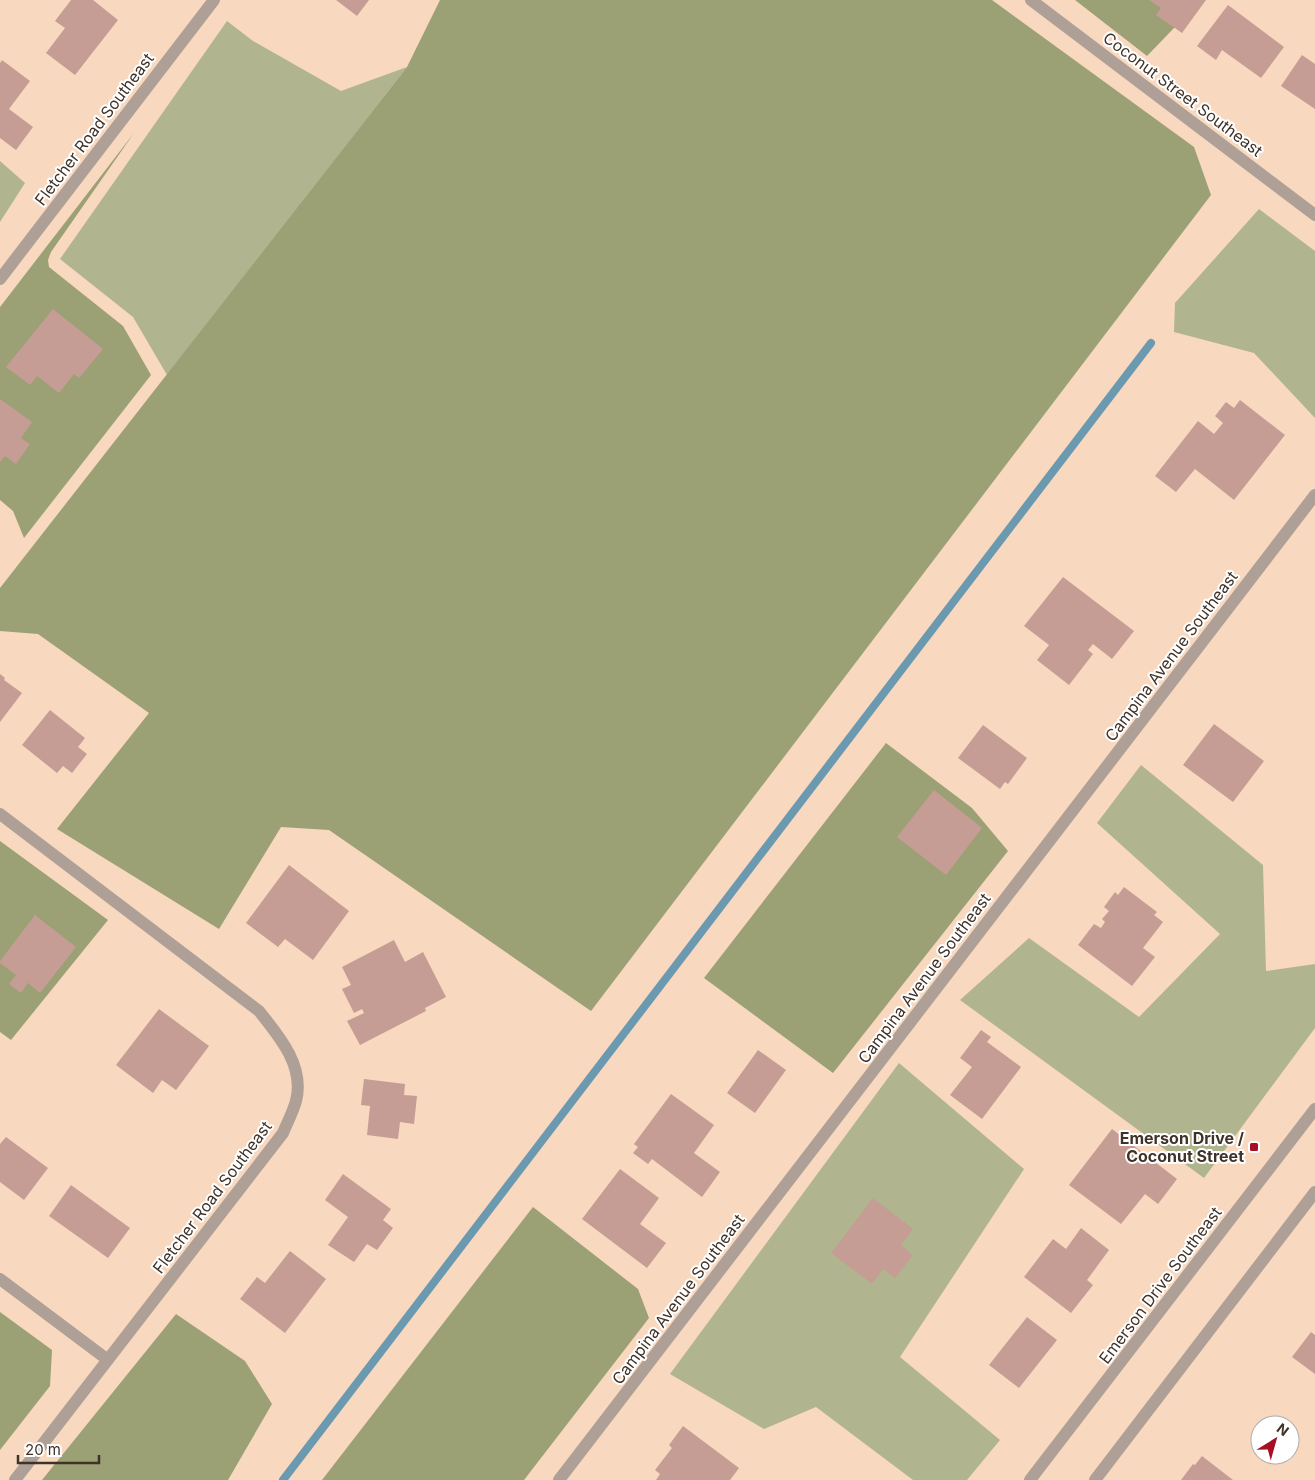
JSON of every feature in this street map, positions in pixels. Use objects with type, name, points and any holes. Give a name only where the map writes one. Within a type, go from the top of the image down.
[{"type":"street","name":"Fletcher Road Southeast","points":[[0,279],[214,0]]},
{"type":"street","name":"Coconut Street Southeast","points":[[1031,0],[1315,215]]},
{"type":"street","name":"Campina Avenue Southeast","points":[[559,1480],[1315,495]]},
{"type":"street","name":"Fletcher Road Southeast","points":[[0,814],[258,1011],[283,1040],[297,1073],[296,1100],[283,1133],[16,1480]]},
{"type":"street","name":"Emerson Drive Southeast","points":[[1030,1480],[1315,1110]]},
{"type":"street","points":[[1095,1480],[1315,1192]]},
{"type":"street","points":[[0,1279],[108,1360]]},
{"type":"green space","points":[[440,0],[992,0],[1194,147],[1211,195],[591,1011],[329,830],[281,827],[219,929],[57,829],[149,713],[38,634],[0,631],[0,588],[407,67]]},
{"type":"green space","points":[[1075,0],[1201,0],[1147,56]]},
{"type":"green space","points":[[227,21],[253,41],[341,91],[407,67],[167,375],[133,317],[60,259]]},
{"type":"green space","points":[[134,133],[51,252],[48,260],[49,267],[123,326],[151,375],[24,538],[13,511],[0,500],[0,307]]},
{"type":"green space","points":[[0,161],[25,183],[0,222]]},
{"type":"green space","points":[[1259,209],[1315,251],[1315,418],[1254,353],[1174,332],[1175,303]]},
{"type":"green space","points":[[886,743],[972,808],[1008,851],[833,1073],[704,978]]},
{"type":"green space","points":[[1141,765],[1263,865],[1266,971],[1315,964],[1315,1028],[1204,1178],[960,1000],[1029,938],[1139,1017],[1220,934],[1097,823]]},
{"type":"green space","points":[[0,841],[108,920],[11,1040],[0,1032]]},
{"type":"green space","points":[[899,1063],[1024,1169],[900,1357],[1000,1440],[967,1480],[913,1480],[816,1407],[764,1429],[670,1374]]},
{"type":"green space","points":[[533,1207],[638,1289],[649,1318],[524,1480],[322,1480]]},
{"type":"green space","points":[[0,1312],[52,1350],[50,1386],[0,1450]]},
{"type":"green space","points":[[176,1314],[245,1361],[272,1404],[228,1480],[42,1480]]},
{"type":"building","points":[[71,0],[93,0],[118,20],[75,75],[46,53],[65,28],[55,21]]},
{"type":"building","points":[[336,0],[369,0],[357,16]]},
{"type":"building","points":[[1149,0],[1206,0],[1182,33],[1156,15],[1161,8]]},
{"type":"building","points":[[1228,5],[1284,47],[1261,78],[1222,50],[1216,60],[1197,46]]},
{"type":"building","points":[[1302,55],[1315,64],[1315,109],[1281,86]]},
{"type":"building","points":[[2,60],[30,81],[9,109],[33,127],[16,150],[0,138],[0,63]]},
{"type":"building","points":[[53,309],[103,349],[79,378],[74,374],[59,393],[37,376],[30,385],[6,367]]},
{"type":"building","points":[[0,399],[32,422],[21,438],[30,444],[16,464],[5,456],[0,462]]},
{"type":"building","points":[[1240,400],[1285,435],[1234,500],[1195,469],[1176,492],[1155,476],[1198,421],[1214,434],[1223,423],[1215,416],[1226,402],[1234,408]]},
{"type":"building","points":[[1063,577],[1134,631],[1112,659],[1093,644],[1088,650],[1093,654],[1069,685],[1037,660],[1049,645],[1024,626]]},
{"type":"building","points":[[0,674],[5,678],[4,680],[22,693],[0,722]]},
{"type":"building","points":[[50,710],[85,738],[78,747],[87,754],[72,773],[63,766],[57,773],[22,745]]},
{"type":"building","points":[[1214,724],[1264,761],[1233,802],[1183,765]]},
{"type":"building","points":[[983,725],[1027,758],[1008,784],[1005,782],[1000,789],[958,758]]},
{"type":"building","points":[[934,790],[982,828],[946,875],[897,837]]},
{"type":"building","points":[[289,865],[349,911],[313,960],[285,939],[278,947],[246,923]]},
{"type":"building","points":[[1124,887],[1157,912],[1154,915],[1163,922],[1143,948],[1155,957],[1132,986],[1078,945],[1094,924],[1101,928],[1105,922],[1102,919],[1109,911],[1104,907],[1115,892],[1118,895]]},
{"type":"building","points":[[35,915],[76,947],[40,993],[28,983],[21,993],[9,984],[16,975],[0,963],[0,961]]},
{"type":"building","points":[[394,940],[405,962],[423,952],[446,997],[425,1008],[426,1011],[360,1045],[347,1021],[364,1013],[362,1009],[354,1013],[342,989],[351,985],[342,967]]},
{"type":"building","points":[[159,1009],[209,1046],[176,1090],[162,1080],[153,1093],[116,1065]]},
{"type":"building","points":[[981,1030],[991,1037],[987,1042],[1021,1067],[982,1119],[950,1095],[972,1067],[960,1058]]},
{"type":"building","points":[[758,1050],[786,1070],[755,1113],[727,1093]]},
{"type":"building","points":[[364,1079],[405,1084],[404,1095],[417,1096],[414,1124],[400,1122],[398,1139],[367,1135],[370,1106],[361,1105]]},
{"type":"building","points":[[671,1094],[714,1125],[694,1153],[720,1172],[702,1197],[652,1159],[648,1164],[633,1153],[638,1147],[634,1144]]},
{"type":"building","points":[[1112,1129],[1177,1179],[1158,1204],[1145,1194],[1121,1224],[1069,1185]]},
{"type":"building","points":[[6,1137],[48,1168],[24,1200],[0,1182],[0,1144]]},
{"type":"building","points":[[620,1169],[659,1198],[640,1224],[666,1243],[647,1268],[582,1219]]},
{"type":"building","points":[[343,1174],[391,1209],[383,1220],[393,1228],[377,1250],[367,1244],[354,1262],[328,1245],[348,1217],[325,1200]]},
{"type":"building","points":[[71,1185],[130,1228],[108,1258],[49,1216]]},
{"type":"building","points":[[873,1198],[913,1229],[901,1245],[913,1255],[895,1278],[883,1269],[872,1284],[831,1253]]},
{"type":"building","points":[[1081,1228],[1109,1250],[1087,1280],[1093,1285],[1071,1313],[1024,1277],[1053,1239],[1066,1249]]},
{"type":"building","points":[[290,1251],[326,1279],[285,1333],[240,1299],[257,1277],[265,1283]]},
{"type":"building","points":[[1027,1317],[1057,1340],[1019,1388],[989,1365]]},
{"type":"building","points":[[1311,1332],[1315,1335],[1315,1374],[1292,1357]]},
{"type":"building","points":[[683,1426],[739,1468],[730,1480],[656,1480],[660,1474],[655,1470],[672,1448],[669,1445]]},
{"type":"building","points":[[1202,1456],[1233,1480],[1181,1480],[1193,1464],[1195,1465]]},
{"type":"waterway","points":[[283,1480],[1151,343]]},
{"type":"place","name":"Emerson Drive / Coconut Street","points":[[1254,1147]]}]
